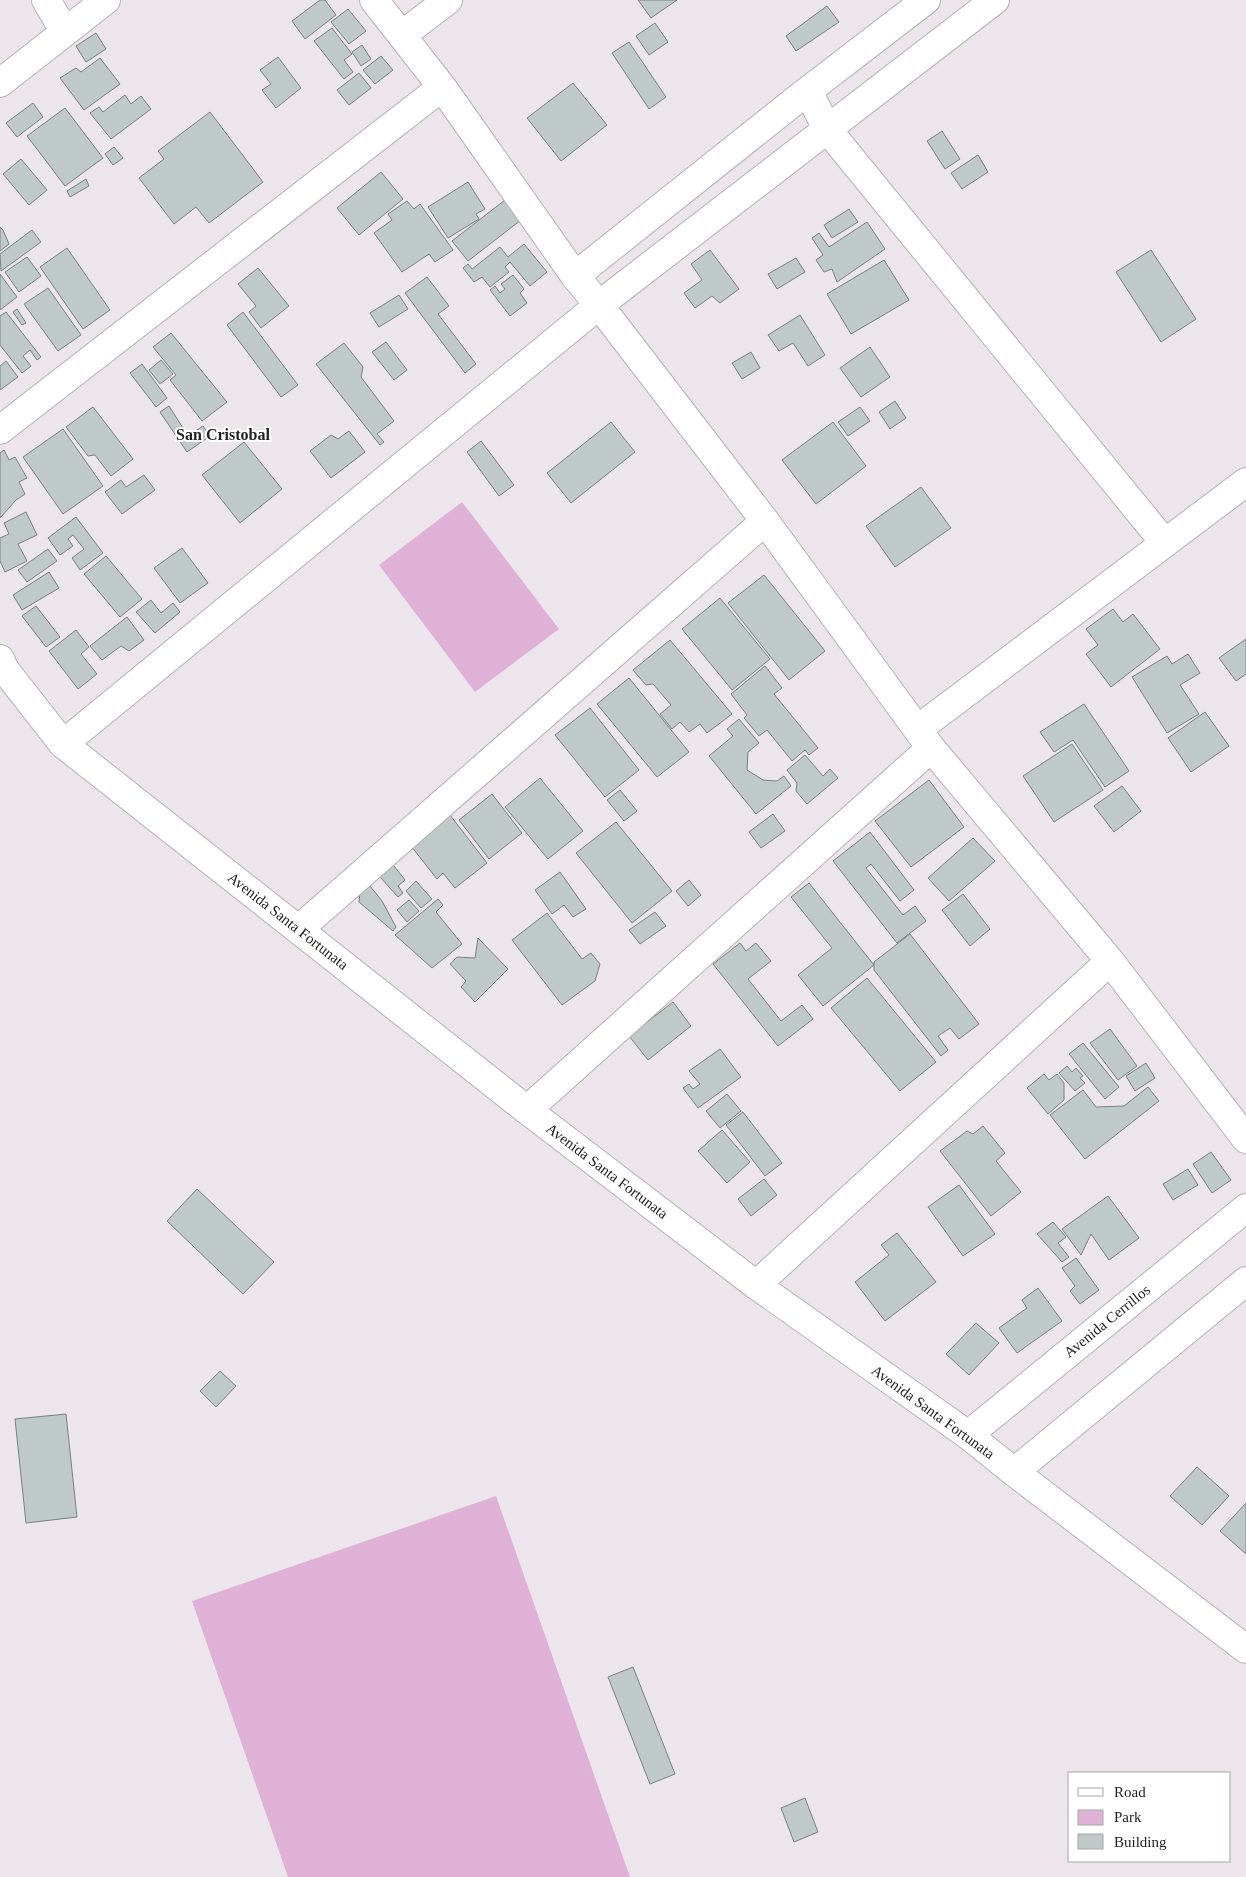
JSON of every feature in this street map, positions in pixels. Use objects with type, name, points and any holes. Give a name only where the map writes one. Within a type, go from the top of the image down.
[{"type":"street","points":[[46,0],[65,32]]},
{"type":"street","points":[[0,83],[106,0]]},
{"type":"street","points":[[374,0],[442,87],[575,276],[766,521],[924,738],[1110,961],[1246,1138]]},
{"type":"street","points":[[402,35],[448,0]]},
{"type":"street","points":[[575,276],[926,0]]},
{"type":"street","points":[[63,744],[599,305],[995,0]]},
{"type":"street","points":[[0,430],[442,87]]},
{"type":"street","points":[[808,91],[827,129],[1164,542]]},
{"type":"street","points":[[527,1110],[924,738],[1164,542],[1246,482]]},
{"type":"street","points":[[299,929],[766,521]]},
{"type":"street","name":"Avenida Santa Fortunata","points":[[0,659],[5,670],[63,744],[527,1110],[756,1285],[968,1435],[1246,1649]]},
{"type":"street","points":[[756,1285],[1110,961]]},
{"type":"street","name":"Avenida Cerrillos","points":[[968,1435],[1246,1208]]},
{"type":"street","points":[[1014,1472],[1246,1281]]},
{"type":"green space","points":[[462,502],[559,629],[475,692],[379,565]]},
{"type":"green space","points":[[496,1496],[630,1877],[288,1877],[192,1601]]},
{"type":"building","points":[[320,0],[325,0],[336,15],[305,39],[292,21]]},
{"type":"building","points":[[638,0],[677,0],[651,18]]},
{"type":"building","points":[[827,6],[839,22],[796,51],[786,36]]},
{"type":"building","points":[[348,9],[366,31],[349,44],[331,22]]},
{"type":"building","points":[[655,23],[668,42],[649,55],[636,36]]},
{"type":"building","points":[[332,28],[352,54],[344,60],[353,72],[344,79],[314,41]]},
{"type":"building","points":[[96,33],[106,49],[86,62],[76,46]]},
{"type":"building","points":[[629,42],[666,97],[649,109],[612,53]]},
{"type":"building","points":[[362,45],[371,59],[361,66],[352,52]]},
{"type":"building","points":[[381,56],[393,70],[375,84],[363,70]]},
{"type":"building","points":[[278,57],[301,88],[276,108],[262,90],[271,84],[260,70]]},
{"type":"building","points":[[100,58],[120,84],[84,110],[60,78],[76,68],[81,72]]},
{"type":"building","points":[[359,73],[371,88],[349,105],[337,90]]},
{"type":"building","points":[[573,83],[607,125],[561,161],[527,118]]},
{"type":"building","points":[[125,95],[131,104],[141,96],[151,109],[111,139],[90,113],[99,107],[103,112]]},
{"type":"building","points":[[33,103],[43,117],[17,137],[6,123]]},
{"type":"building","points":[[65,108],[103,158],[65,186],[27,136]]},
{"type":"building","points":[[210,112],[263,182],[209,223],[196,207],[174,224],[139,178],[164,159],[158,151]]},
{"type":"building","points":[[942,131],[960,159],[945,169],[927,141]]},
{"type":"building","points":[[114,147],[123,158],[113,165],[105,154]]},
{"type":"building","points":[[978,155],[988,172],[962,189],[951,173]]},
{"type":"building","points":[[21,159],[47,190],[29,205],[3,174]]},
{"type":"building","points":[[381,172],[403,199],[359,235],[337,208]]},
{"type":"building","points":[[86,179],[89,186],[70,197],[67,191]]},
{"type":"building","points":[[468,182],[485,209],[476,214],[479,219],[448,238],[428,207]]},
{"type":"building","points":[[505,200],[521,220],[468,261],[452,241]]},
{"type":"building","points":[[407,201],[414,209],[420,204],[453,250],[435,262],[429,254],[402,272],[374,233],[392,220],[388,214]]},
{"type":"building","points":[[849,209],[858,222],[832,238],[824,225]]},
{"type":"building","points":[[867,222],[885,249],[837,282],[832,269],[824,272],[816,260],[823,255],[812,238],[819,233],[829,247]]},
{"type":"building","points":[[0,227],[9,244],[0,251]]},
{"type":"building","points":[[32,230],[41,242],[1,271],[0,254]]},
{"type":"building","points":[[524,244],[547,272],[530,286],[510,262],[505,267],[509,272],[490,287],[482,277],[474,282],[463,268],[468,264],[472,269],[500,247],[508,257]]},
{"type":"building","points":[[67,248],[110,310],[83,329],[40,267]]},
{"type":"building","points":[[710,250],[739,289],[720,303],[712,296],[695,308],[684,293],[702,280],[691,264]]},
{"type":"building","points":[[1151,250],[1196,319],[1161,342],[1116,272]]},
{"type":"building","points":[[27,257],[41,276],[19,292],[5,272]]},
{"type":"building","points":[[796,258],[805,272],[777,289],[768,274]]},
{"type":"building","points":[[884,260],[909,300],[851,334],[827,294]]},
{"type":"building","points":[[258,268],[289,306],[261,328],[249,312],[256,306],[238,284]]},
{"type":"building","points":[[0,274],[17,297],[0,310]]},
{"type":"building","points":[[513,275],[524,289],[520,293],[527,303],[510,316],[490,290],[495,286],[500,293],[505,289],[501,284]]},
{"type":"building","points":[[427,277],[449,306],[438,314],[476,364],[465,373],[405,293]]},
{"type":"building","points":[[48,288],[81,335],[58,351],[24,304]]},
{"type":"building","points":[[399,295],[408,309],[379,327],[370,313]]},
{"type":"building","points":[[17,309],[26,323],[22,325],[13,312]]},
{"type":"building","points":[[6,312],[41,357],[37,360],[30,350],[23,356],[31,366],[22,373],[0,345],[0,316]]},
{"type":"building","points":[[243,312],[298,385],[281,397],[227,325]]},
{"type":"building","points":[[800,315],[825,355],[808,366],[793,343],[779,351],[768,335]]},
{"type":"building","points":[[171,333],[227,402],[202,421],[170,380],[176,375],[153,347]]},
{"type":"building","points":[[386,342],[407,370],[394,380],[372,352]]},
{"type":"building","points":[[344,343],[363,367],[361,377],[394,421],[377,434],[384,442],[380,445],[316,364]]},
{"type":"building","points":[[870,347],[890,377],[861,397],[840,368]]},
{"type":"building","points":[[751,352],[760,368],[742,379],[732,363]]},
{"type":"building","points":[[161,360],[173,374],[160,384],[149,370]]},
{"type":"building","points":[[6,361],[18,377],[0,390],[0,366]]},
{"type":"building","points":[[142,364],[167,398],[156,407],[130,373]]},
{"type":"building","points":[[895,401],[906,418],[890,429],[879,412]]},
{"type":"building","points":[[169,406],[188,436],[203,426],[210,436],[187,452],[160,412]]},
{"type":"building","points":[[93,407],[133,459],[111,476],[95,455],[88,456],[66,427]]},
{"type":"building","points":[[860,407],[870,421],[848,436],[838,422]]},
{"type":"building","points":[[611,422],[635,452],[571,503],[547,473]]},
{"type":"building","points":[[833,422],[866,466],[816,504],[782,460]]},
{"type":"building","points":[[63,429],[103,486],[63,514],[23,457]]},
{"type":"building","points":[[349,431],[365,452],[331,478],[310,451],[331,435],[338,439]]},
{"type":"building","points":[[481,441],[514,485],[499,496],[467,452]]},
{"type":"building","points":[[244,442],[282,489],[240,523],[202,475]]},
{"type":"building","points":[[4,450],[9,460],[15,457],[27,478],[19,482],[25,494],[16,500],[0,518],[0,453]]},
{"type":"building","points":[[144,475],[155,490],[122,514],[105,492],[121,480],[126,487]]},
{"type":"building","points":[[921,487],[951,528],[895,567],[866,526]]},
{"type":"building","points":[[26,512],[37,535],[18,544],[27,561],[5,572],[0,561],[0,538],[9,534],[4,523]]},
{"type":"building","points":[[76,517],[103,553],[80,570],[72,558],[84,549],[73,535],[68,539],[73,546],[60,555],[48,538]]},
{"type":"building","points":[[182,548],[208,583],[180,603],[154,568]]},
{"type":"building","points":[[48,549],[57,561],[27,582],[18,570]]},
{"type":"building","points":[[106,556],[142,599],[120,617],[84,574]]},
{"type":"building","points":[[49,572],[59,588],[22,610],[13,595]]},
{"type":"building","points":[[764,575],[825,651],[789,680],[728,603]]},
{"type":"building","points":[[720,598],[770,659],[732,690],[682,629]]},
{"type":"building","points":[[151,600],[161,613],[173,603],[180,612],[155,633],[136,612]]},
{"type":"building","points":[[36,606],[60,637],[46,647],[22,616]]},
{"type":"building","points":[[1113,609],[1123,622],[1133,614],[1160,649],[1111,687],[1086,654],[1098,645],[1086,629]]},
{"type":"building","points":[[127,617],[144,640],[129,651],[121,646],[102,660],[90,646]]},
{"type":"building","points":[[76,630],[89,647],[81,654],[97,674],[78,689],[49,651]]},
{"type":"building","points":[[1246,639],[1246,674],[1236,681],[1219,658]]},
{"type":"building","points":[[670,640],[732,714],[707,733],[700,724],[689,732],[680,722],[672,729],[660,714],[671,705],[653,684],[646,685],[633,670]]},
{"type":"building","points":[[1188,654],[1200,673],[1180,685],[1199,714],[1167,733],[1132,677],[1167,656],[1172,664]]},
{"type":"building","points":[[765,666],[782,688],[774,694],[818,748],[809,755],[805,750],[792,761],[767,730],[759,736],[744,718],[747,715],[731,694]]},
{"type":"building","points":[[629,678],[689,752],[657,777],[597,704]]},
{"type":"building","points":[[1084,704],[1129,771],[1105,787],[1073,740],[1054,752],[1040,732]]},
{"type":"building","points":[[590,708],[639,770],[605,797],[555,735]]},
{"type":"building","points":[[1205,712],[1229,746],[1191,772],[1168,738]]},
{"type":"building","points":[[739,719],[759,743],[748,752],[747,770],[763,780],[777,781],[784,776],[791,786],[756,814],[709,756],[733,736],[727,729]]},
{"type":"building","points":[[1072,744],[1103,790],[1054,822],[1023,776]]},
{"type":"building","points":[[805,755],[823,776],[830,769],[838,778],[807,804],[796,791],[797,783],[787,770]]},
{"type":"building","points":[[540,778],[583,831],[548,859],[505,807]]},
{"type":"building","points":[[929,780],[964,827],[911,867],[875,821]]},
{"type":"building","points":[[1122,786],[1141,811],[1114,832],[1094,806]]},
{"type":"building","points":[[620,790],[637,811],[624,821],[607,800]]},
{"type":"building","points":[[492,794],[522,833],[489,859],[459,820]]},
{"type":"building","points":[[773,814],[785,831],[761,848],[749,832]]},
{"type":"building","points":[[450,815],[487,863],[455,888],[443,873],[437,879],[411,846]]},
{"type":"building","points":[[616,822],[672,891],[632,923],[576,853]]},
{"type":"building","points":[[870,832],[914,890],[900,901],[871,864],[866,868],[903,915],[915,906],[926,921],[897,943],[833,861]]},
{"type":"building","points":[[973,838],[995,861],[949,901],[928,878]]},
{"type":"building","points":[[386,856],[405,880],[398,886],[403,893],[398,897],[372,868]]},
{"type":"building","points":[[560,872],[586,909],[573,917],[564,905],[552,914],[535,890]]},
{"type":"building","points":[[362,876],[382,901],[396,927],[393,931],[359,902]]},
{"type":"building","points":[[689,880],[701,895],[688,906],[676,891]]},
{"type":"building","points":[[416,881],[432,899],[421,908],[406,891]]},
{"type":"building","points":[[809,883],[874,965],[823,1006],[798,975],[832,948],[791,897]]},
{"type":"building","points":[[963,894],[990,929],[970,946],[942,910]]},
{"type":"building","points":[[438,899],[443,905],[436,912],[462,944],[432,968],[395,935]]},
{"type":"building","points":[[409,900],[419,911],[407,922],[397,910]]},
{"type":"building","points":[[655,912],[666,926],[640,944],[629,930]]},
{"type":"building","points":[[547,913],[582,959],[591,953],[600,964],[595,981],[562,1005],[512,940]]},
{"type":"building","points":[[910,934],[979,1024],[959,1039],[950,1028],[938,1036],[948,1050],[941,1056],[874,970],[874,962]]},
{"type":"building","points":[[478,938],[508,969],[475,1002],[461,987],[466,981],[450,964],[457,957],[475,958]]},
{"type":"building","points":[[740,943],[746,951],[756,943],[771,961],[748,979],[781,1021],[802,1005],[813,1019],[778,1046],[713,964]]},
{"type":"building","points":[[867,978],[936,1062],[900,1091],[831,1008]]},
{"type":"building","points":[[673,1002],[691,1026],[648,1060],[629,1036]]},
{"type":"building","points":[[1110,1029],[1137,1066],[1118,1080],[1090,1043]]},
{"type":"building","points":[[1083,1043],[1119,1087],[1105,1099],[1069,1054]]},
{"type":"building","points":[[720,1049],[741,1077],[698,1108],[683,1088],[689,1084],[693,1089],[700,1084],[689,1071]]},
{"type":"building","points":[[1146,1063],[1155,1078],[1135,1091],[1126,1076]]},
{"type":"building","points":[[1067,1066],[1072,1072],[1076,1068],[1083,1076],[1080,1078],[1085,1083],[1075,1091],[1059,1073]]},
{"type":"building","points":[[1044,1074],[1049,1080],[1057,1074],[1064,1083],[1064,1100],[1048,1114],[1027,1088]]},
{"type":"building","points":[[1148,1087],[1159,1101],[1085,1159],[1050,1115],[1083,1090],[1096,1107],[1124,1106]]},
{"type":"building","points":[[727,1094],[741,1111],[720,1128],[706,1111]]},
{"type":"building","points":[[743,1112],[782,1163],[765,1176],[726,1125]]},
{"type":"building","points":[[983,1126],[1005,1153],[996,1161],[1021,1192],[991,1216],[940,1151],[967,1131],[973,1134]]},
{"type":"building","points":[[722,1130],[750,1162],[727,1183],[698,1151]]},
{"type":"building","points":[[1211,1152],[1231,1180],[1212,1193],[1193,1164]]},
{"type":"building","points":[[1188,1169],[1198,1185],[1173,1200],[1163,1184]]},
{"type":"building","points":[[764,1179],[777,1195],[751,1216],[738,1199]]},
{"type":"building","points":[[959,1185],[995,1234],[963,1256],[928,1207]]},
{"type":"building","points":[[197,1189],[274,1262],[243,1294],[167,1221]]},
{"type":"building","points":[[1108,1196],[1139,1238],[1109,1260],[1091,1234],[1081,1255],[1062,1229]]},
{"type":"building","points":[[1053,1222],[1066,1237],[1058,1243],[1069,1257],[1062,1262],[1037,1234]]},
{"type":"building","points":[[897,1233],[936,1282],[885,1321],[855,1282],[889,1255],[881,1245]]},
{"type":"building","points":[[1076,1258],[1099,1290],[1080,1304],[1070,1291],[1075,1286],[1062,1268]]},
{"type":"building","points":[[1038,1288],[1062,1321],[1017,1353],[999,1328],[1027,1308],[1022,1300]]},
{"type":"building","points":[[976,1323],[999,1343],[969,1375],[946,1354]]},
{"type":"building","points":[[220,1371],[236,1386],[216,1407],[200,1391]]},
{"type":"building","points":[[66,1414],[77,1517],[26,1523],[15,1419]]},
{"type":"building","points":[[1197,1467],[1229,1496],[1202,1525],[1170,1496]]},
{"type":"building","points":[[1246,1503],[1246,1554],[1220,1531]]},
{"type":"building","points":[[633,1667],[675,1774],[650,1784],[608,1677]]},
{"type":"building","points":[[805,1798],[818,1832],[794,1842],[781,1808]]},
{"type":"district","name":"San Cristobal","points":[[223,434]]}]
